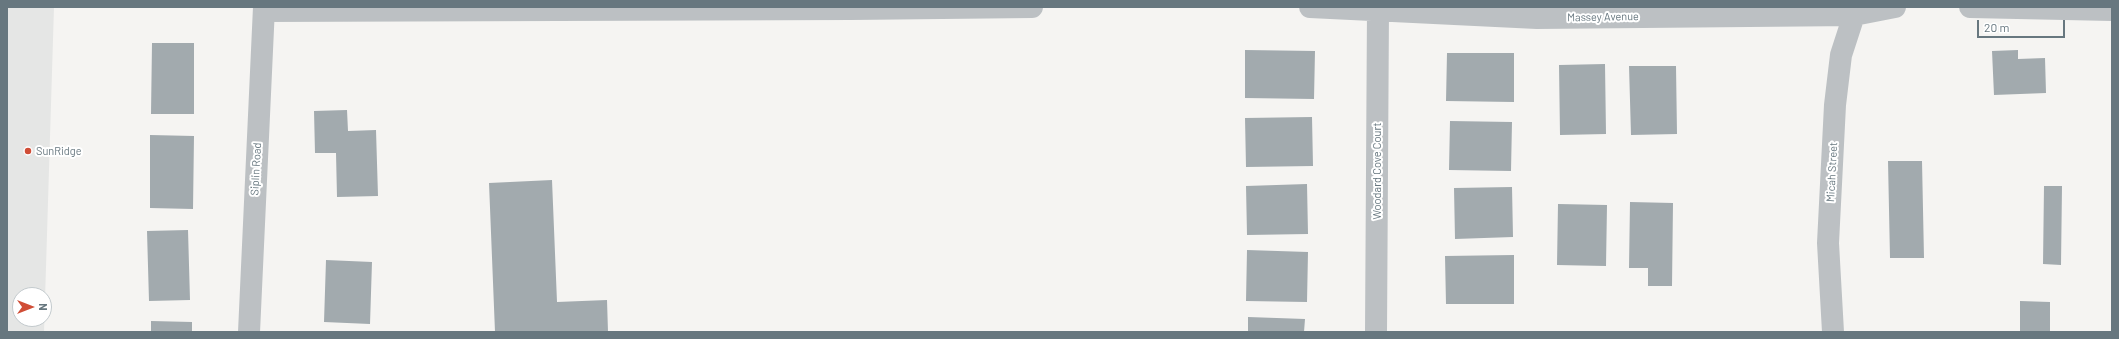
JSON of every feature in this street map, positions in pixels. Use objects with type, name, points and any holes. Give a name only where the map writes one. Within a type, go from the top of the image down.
[{"type":"street","points":[[264,9],[1032,7]]},
{"type":"street","name":"Massey Avenue","points":[[1310,7],[1378,9],[1537,18],[1854,15],[1894,7]]},
{"type":"street","points":[[1970,7],[2112,10]]},
{"type":"street","name":"Siplin Road","points":[[249,332],[264,9]]},
{"type":"street","name":"Woodard Cove Court","points":[[1376,332],[1378,9]]},
{"type":"street","name":"Micah Street","points":[[1832,332],[1828,242],[1835,104],[1841,55],[1854,15]]},
{"type":"shaded area","name":"SunRidge","points":[[7,7],[54,7],[45,287],[12,287],[12,327],[44,327],[44,332],[7,332]]},
{"type":"building","points":[[152,43],[194,43],[194,114],[151,114]]},
{"type":"building","points":[[1245,50],[1315,51],[1314,99],[1245,98]]},
{"type":"building","points":[[2018,50],[2018,59],[2045,58],[2046,93],[1994,95],[1992,51]]},
{"type":"building","points":[[1447,53],[1514,53],[1514,102],[1446,101]]},
{"type":"building","points":[[1605,64],[1606,134],[1560,135],[1559,65]]},
{"type":"building","points":[[1629,66],[1676,66],[1677,134],[1631,135]]},
{"type":"building","points":[[347,110],[348,131],[376,130],[378,196],[337,197],[336,153],[315,153],[314,111]]},
{"type":"building","points":[[1312,117],[1313,166],[1246,167],[1245,118]]},
{"type":"building","points":[[1450,121],[1512,122],[1511,171],[1449,170]]},
{"type":"building","points":[[150,135],[194,136],[193,209],[150,208]]},
{"type":"building","points":[[1888,161],[1922,161],[1924,258],[1890,258]]},
{"type":"building","points":[[552,180],[557,302],[607,300],[608,332],[495,332],[489,183]]},
{"type":"building","points":[[1307,184],[1308,234],[1247,235],[1246,186]]},
{"type":"building","points":[[2044,186],[2062,186],[2061,265],[2043,264]]},
{"type":"building","points":[[1512,187],[1513,237],[1455,239],[1454,188]]},
{"type":"building","points":[[1630,202],[1673,203],[1672,286],[1648,286],[1648,268],[1629,268]]},
{"type":"building","points":[[1558,204],[1607,205],[1606,266],[1557,265]]},
{"type":"building","points":[[188,230],[190,300],[149,301],[147,231]]},
{"type":"building","points":[[1247,250],[1308,252],[1307,302],[1246,301]]},
{"type":"building","points":[[1514,255],[1514,304],[1446,304],[1445,256]]},
{"type":"building","points":[[326,260],[372,262],[370,324],[324,322]]},
{"type":"building","points":[[2020,301],[2050,302],[2050,332],[2020,332]]},
{"type":"building","points":[[1248,317],[1305,319],[1304,332],[1248,332]]},
{"type":"building","points":[[151,321],[192,322],[192,332],[151,332]]},
{"type":"place","name":"SunRidge","points":[[28,151]]}]
